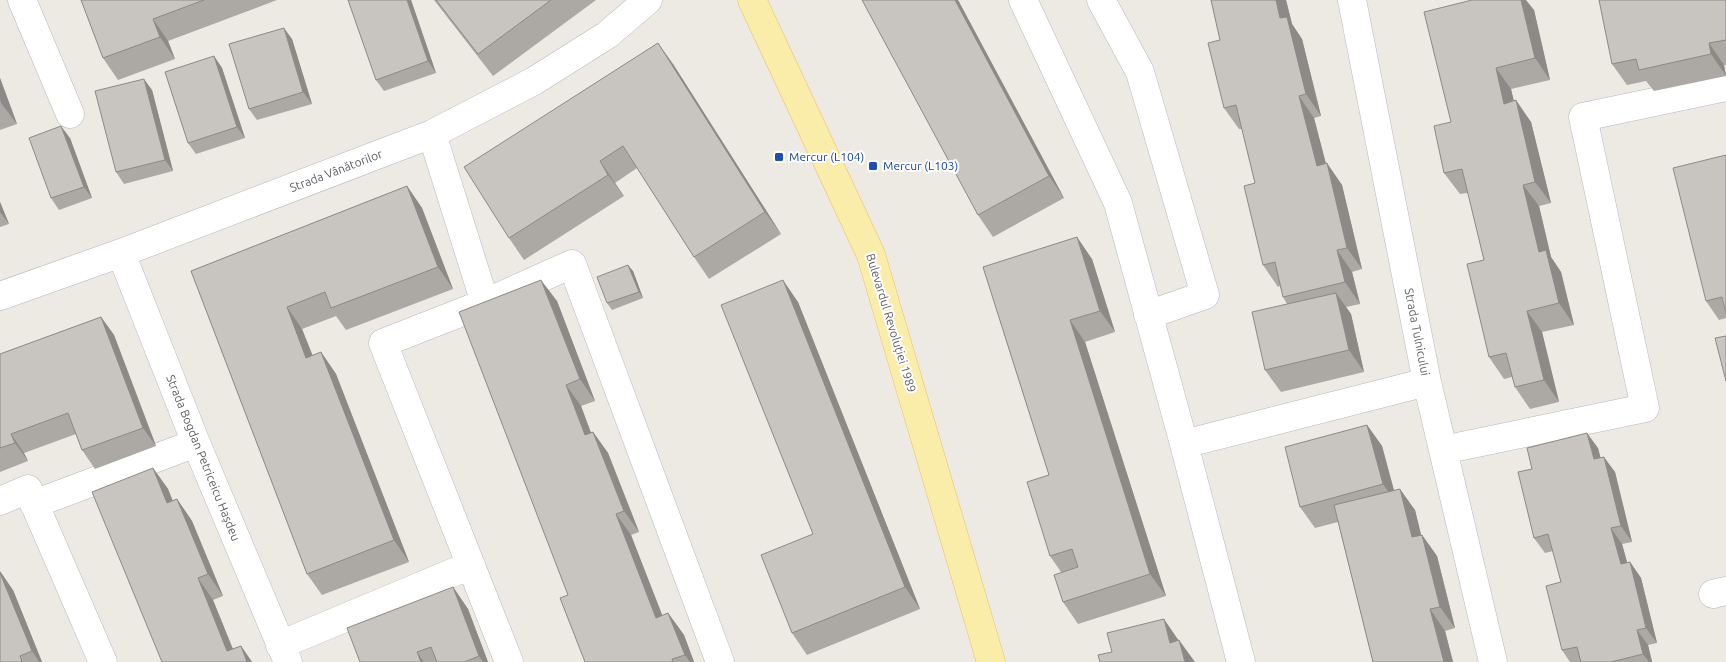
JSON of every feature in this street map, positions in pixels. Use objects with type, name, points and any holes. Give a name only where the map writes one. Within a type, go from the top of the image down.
[{"type":"main road","name":"Bulevardul Revoluției 1989","points":[[752,0],[871,255],[991,662]]},
{"type":"street","points":[[22,0],[70,114]]},
{"type":"street","name":"Strada Vânătorilor","points":[[0,296],[121,253],[432,134],[534,81],[607,35],[648,0]]},
{"type":"street","points":[[1022,0],[1118,203],[1241,662]]},
{"type":"street","points":[[1101,0],[1140,72],[1205,295],[1148,315]]},
{"type":"street","name":"Strada Tulnicului","points":[[1352,0],[1427,382],[1493,662]]},
{"type":"street","points":[[1443,450],[1645,408],[1583,117],[1726,87]]},
{"type":"street","points":[[432,134],[485,303]]},
{"type":"street","name":"Strada Bogdan Petriceicu Hașdeu","points":[[121,253],[196,443],[284,654]]},
{"type":"street","points":[[509,662],[383,343],[485,303],[572,264],[720,662]]},
{"type":"street","points":[[1184,444],[1427,382]]},
{"type":"street","points":[[34,504],[196,443]]},
{"type":"street","points":[[0,501],[28,489],[103,662]]},
{"type":"street","points":[[284,654],[471,565]]},
{"type":"building","points":[[81,0],[204,0],[153,19],[160,37],[103,58]]},
{"type":"building","points":[[348,0],[407,0],[428,61],[376,80]]},
{"type":"building","points":[[436,0],[551,0],[478,54]]},
{"type":"building","points":[[862,0],[955,0],[1049,176],[978,215]]},
{"type":"building","points":[[1211,0],[1276,0],[1280,18],[1287,17],[1306,94],[1299,96],[1317,166],[1327,163],[1347,248],[1337,250],[1345,282],[1283,297],[1275,262],[1263,265],[1244,186],[1255,183],[1236,105],[1224,108],[1208,43],[1220,40]]},
{"type":"building","points":[[1472,0],[1521,0],[1535,58],[1496,68],[1504,104],[1516,100],[1535,182],[1523,185],[1539,252],[1546,250],[1559,303],[1527,311],[1544,380],[1515,387],[1506,353],[1489,357],[1467,264],[1484,260],[1462,169],[1444,173],[1434,126],[1451,122],[1424,12]]},
{"type":"building","points":[[1599,0],[1726,0],[1726,40],[1709,43],[1711,54],[1639,70],[1636,59],[1612,64]]},
{"type":"building","points":[[284,28],[303,92],[249,109],[229,44]]},
{"type":"building","points":[[658,43],[765,212],[694,257],[623,146],[600,161],[608,175],[509,238],[464,167]]},
{"type":"building","points":[[214,56],[237,127],[188,143],[165,72]]},
{"type":"building","points":[[144,79],[165,160],[116,172],[95,91]]},
{"type":"building","points":[[61,126],[84,187],[51,198],[29,138]]},
{"type":"building","points":[[1726,155],[1726,313],[1722,297],[1706,301],[1673,168]]},
{"type":"building","points":[[407,186],[438,267],[331,308],[325,292],[287,307],[306,358],[321,352],[394,540],[307,574],[191,271]]},
{"type":"building","points":[[1077,237],[1100,311],[1070,320],[1150,574],[1063,602],[1054,575],[1078,567],[1072,549],[1050,556],[1027,482],[1049,475],[983,267]]},
{"type":"building","points":[[628,265],[639,292],[607,303],[597,277]]},
{"type":"building","points":[[541,280],[580,379],[566,385],[585,435],[593,432],[624,511],[616,514],[656,618],[668,613],[685,655],[672,659],[673,662],[585,662],[560,598],[568,595],[459,312]]},
{"type":"building","points":[[783,280],[905,587],[792,633],[761,555],[813,534],[721,305]]},
{"type":"building","points":[[1336,293],[1349,350],[1265,370],[1252,312]]},
{"type":"building","points":[[101,317],[143,428],[82,450],[68,413],[11,434],[15,443],[0,448],[0,354]]},
{"type":"building","points":[[1726,336],[1726,381],[1715,338]]},
{"type":"building","points":[[1367,425],[1383,484],[1300,507],[1285,447]]},
{"type":"building","points":[[1587,433],[1594,459],[1604,457],[1621,526],[1611,528],[1621,564],[1630,562],[1646,628],[1637,630],[1643,654],[1611,662],[1581,662],[1577,647],[1562,650],[1546,586],[1561,582],[1548,534],[1534,538],[1518,472],[1532,469],[1527,448]]},
{"type":"building","points":[[153,468],[167,503],[177,499],[208,574],[198,578],[227,651],[241,646],[247,662],[162,662],[92,492]]},
{"type":"building","points":[[1400,489],[1412,537],[1422,535],[1440,607],[1430,609],[1444,662],[1373,662],[1334,505]]},
{"type":"building","points":[[0,573],[32,651],[20,656],[22,662],[0,662]]},
{"type":"building","points":[[453,587],[479,656],[464,662],[437,662],[431,647],[417,652],[421,662],[360,662],[347,628]]},
{"type":"building","points":[[1164,619],[1170,643],[1179,640],[1185,662],[1100,662],[1098,655],[1112,652],[1107,633]]},
{"type":"place","name":"Mercur (L104)","points":[[779,157]]},
{"type":"place","name":"Mercur (L103)","points":[[873,166]]}]
